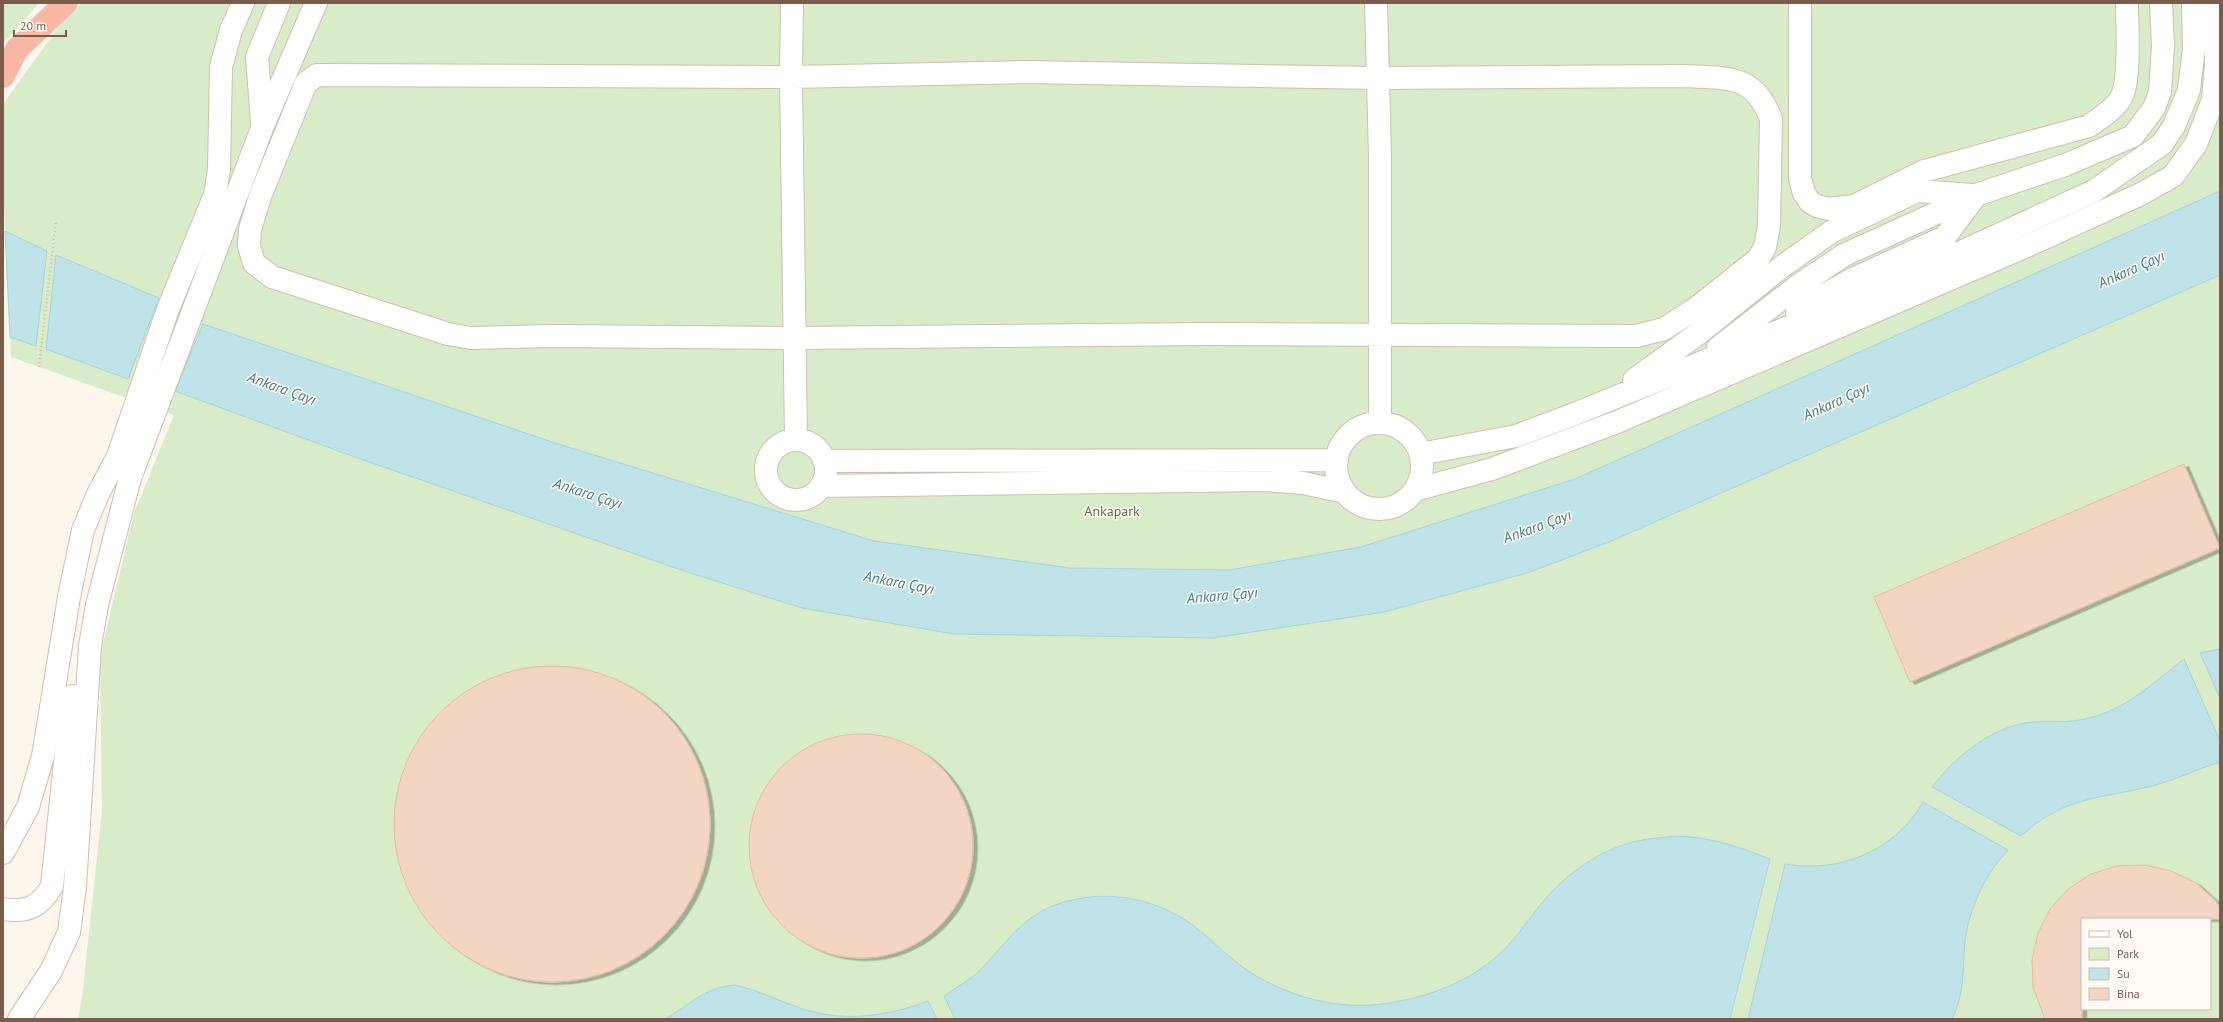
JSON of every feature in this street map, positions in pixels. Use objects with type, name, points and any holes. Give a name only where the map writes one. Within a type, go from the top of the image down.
[{"type":"highway","points":[[3,76],[17,49],[66,3]]},
{"type":"lane","points":[[3,910],[20,912],[35,906],[46,896],[52,886],[80,633],[95,553],[118,456],[134,407],[168,309],[215,195],[219,169],[221,67],[231,30],[243,3]]},
{"type":"lane","points":[[262,128],[257,56],[279,3]]},
{"type":"lane","points":[[259,84],[292,3]]},
{"type":"lane","points":[[260,106],[305,3]]},
{"type":"lane","points":[[19,1019],[51,971],[69,932],[75,887],[90,653],[97,605],[130,478],[262,128],[316,3]]},
{"type":"lane","points":[[792,3],[791,77],[796,440]]},
{"type":"lane","points":[[1376,3],[1378,78],[1380,422]]},
{"type":"lane","points":[[1800,3],[1800,179],[1804,193],[1810,202],[1817,206],[1829,209],[1854,206],[1924,171],[1958,160],[2056,136],[2089,126],[2101,118],[2122,97],[2128,66],[2127,3]]},
{"type":"lane","points":[[1699,363],[1799,285],[1844,255],[1976,195],[2065,165],[2133,136],[2154,108],[2160,92],[2163,46],[2161,3]]},
{"type":"lane","points":[[1420,454],[1516,436],[1606,401],[1865,296],[2094,191],[2144,158],[2162,144],[2174,126],[2188,90],[2194,48],[2193,3]]},
{"type":"lane","points":[[1415,490],[1492,469],[1617,422],[2027,246],[2141,194],[2173,176],[2196,144],[2214,100],[2218,35],[2215,3]]},
{"type":"lane","points":[[1025,72],[1378,78],[1679,76],[1738,81],[1754,89],[1765,103],[1771,119],[1769,226],[1765,247],[1758,259],[1695,309],[1664,329],[1636,336],[1206,334],[794,338],[553,336],[471,338],[448,334],[272,277],[254,263],[249,246],[250,229],[261,194],[306,83],[317,75],[791,77],[1025,72]]},
{"type":"lane","points":[[1606,401],[1703,330],[1780,268],[1831,232],[1917,191],[1976,195]]},
{"type":"lane","points":[[1649,383],[1791,276],[1839,243],[1948,193]]},
{"type":"lane","points":[[1766,336],[1815,300],[1855,278],[1945,237],[1976,195]]},
{"type":"lane","points":[[1733,350],[1806,293],[1849,267],[1960,216]]},
{"type":"lane","points":[[1380,422],[1397,426],[1409,434],[1418,446],[1420,454],[1422,473],[1415,490],[1408,498],[1397,505],[1383,509],[1369,508],[1356,502],[1346,492],[1338,480],[1338,452],[1345,439],[1356,430],[1369,424],[1380,422]]},
{"type":"lane","points":[[796,440],[806,442],[814,447],[824,461],[826,473],[821,486],[810,497],[801,500],[791,500],[774,491],[768,483],[766,463],[777,446],[796,440]]},
{"type":"lane","points":[[3,853],[28,807],[43,756],[69,597],[82,530],[98,494],[118,456]]},
{"type":"lane","points":[[824,461],[1337,460]]},
{"type":"lane","points":[[821,486],[1265,480],[1303,483],[1346,492]]},
{"type":"path","points":[[38,367],[56,220]]},
{"type":"green space","points":[[3,3],[39,3],[3,44]]},
{"type":"green space","name":"Ankapark","points":[[82,3],[2220,3],[2220,1019],[78,1019],[82,998],[102,811],[100,668],[103,644],[134,513],[174,415],[11,357],[3,183],[3,104],[68,14]]},
{"type":"water","name":"Ankara Çayı","points":[[2220,191],[2220,275],[1609,542],[1527,573],[1384,612],[1213,638],[954,634],[802,608],[687,572],[352,456],[175,391],[203,324],[555,443],[874,541],[1070,568],[1229,570],[1361,547],[1575,479]]},
{"type":"water","points":[[5,231],[47,251],[36,346],[10,337]]},
{"type":"water","points":[[56,255],[159,298],[128,379],[46,349]]},
{"type":"water","points":[[2220,649],[2220,698],[2200,653]]},
{"type":"water","points":[[2184,659],[2220,741],[2220,762],[2144,788],[2094,798],[2064,807],[2050,814],[2021,836],[1932,787],[1961,756],[1985,739],[1998,732],[2025,723],[2074,721],[2103,714],[2140,694]]},
{"type":"water","points":[[1923,802],[2008,850],[1990,873],[1972,911],[1965,939],[1963,979],[1956,1011],[1952,1019],[1748,1019],[1785,864],[1805,866],[1826,865],[1864,855],[1882,845],[1898,833],[1912,819]]},
{"type":"water","points":[[1675,836],[1712,840],[1770,859],[1730,1019],[955,1019],[944,996],[976,974],[1018,929],[1037,914],[1066,901],[1104,896],[1142,901],[1178,915],[1194,926],[1250,972],[1264,981],[1296,994],[1330,1003],[1347,1005],[1396,1002],[1441,989],[1456,983],[1483,968],[1502,952],[1514,939],[1536,910],[1561,882],[1597,856],[1624,845],[1642,840]]},
{"type":"water","points":[[734,985],[806,1010],[837,1016],[867,1016],[883,1014],[928,1001],[937,1019],[664,1019],[704,994],[722,987]]},
{"type":"building","points":[[2184,464],[2220,548],[1910,682],[1874,597]]},
{"type":"building","points":[[536,666],[568,666],[598,672],[627,684],[640,692],[664,712],[684,736],[698,763],[704,778],[710,808],[710,840],[704,870],[698,885],[684,912],[664,936],[640,956],[627,964],[598,976],[568,982],[536,982],[506,976],[477,964],[464,956],[440,936],[420,912],[412,899],[400,870],[394,840],[394,808],[400,778],[412,749],[420,736],[440,712],[464,692],[477,684],[506,672]]},
{"type":"building","points":[[861,734],[883,736],[914,747],[940,767],[960,793],[971,824],[973,846],[971,868],[960,899],[940,925],[914,945],[883,956],[861,958],[839,956],[808,945],[782,925],[762,899],[751,868],[749,846],[751,824],[762,793],[782,767],[808,747],[839,736]]},
{"type":"building","points":[[2145,865],[2171,871],[2196,883],[2216,901],[2220,908],[2220,919],[2081,918],[2082,1019],[2045,1019],[2033,987],[2032,960],[2038,933],[2050,909],[2068,889],[2091,874],[2117,866]]}]
